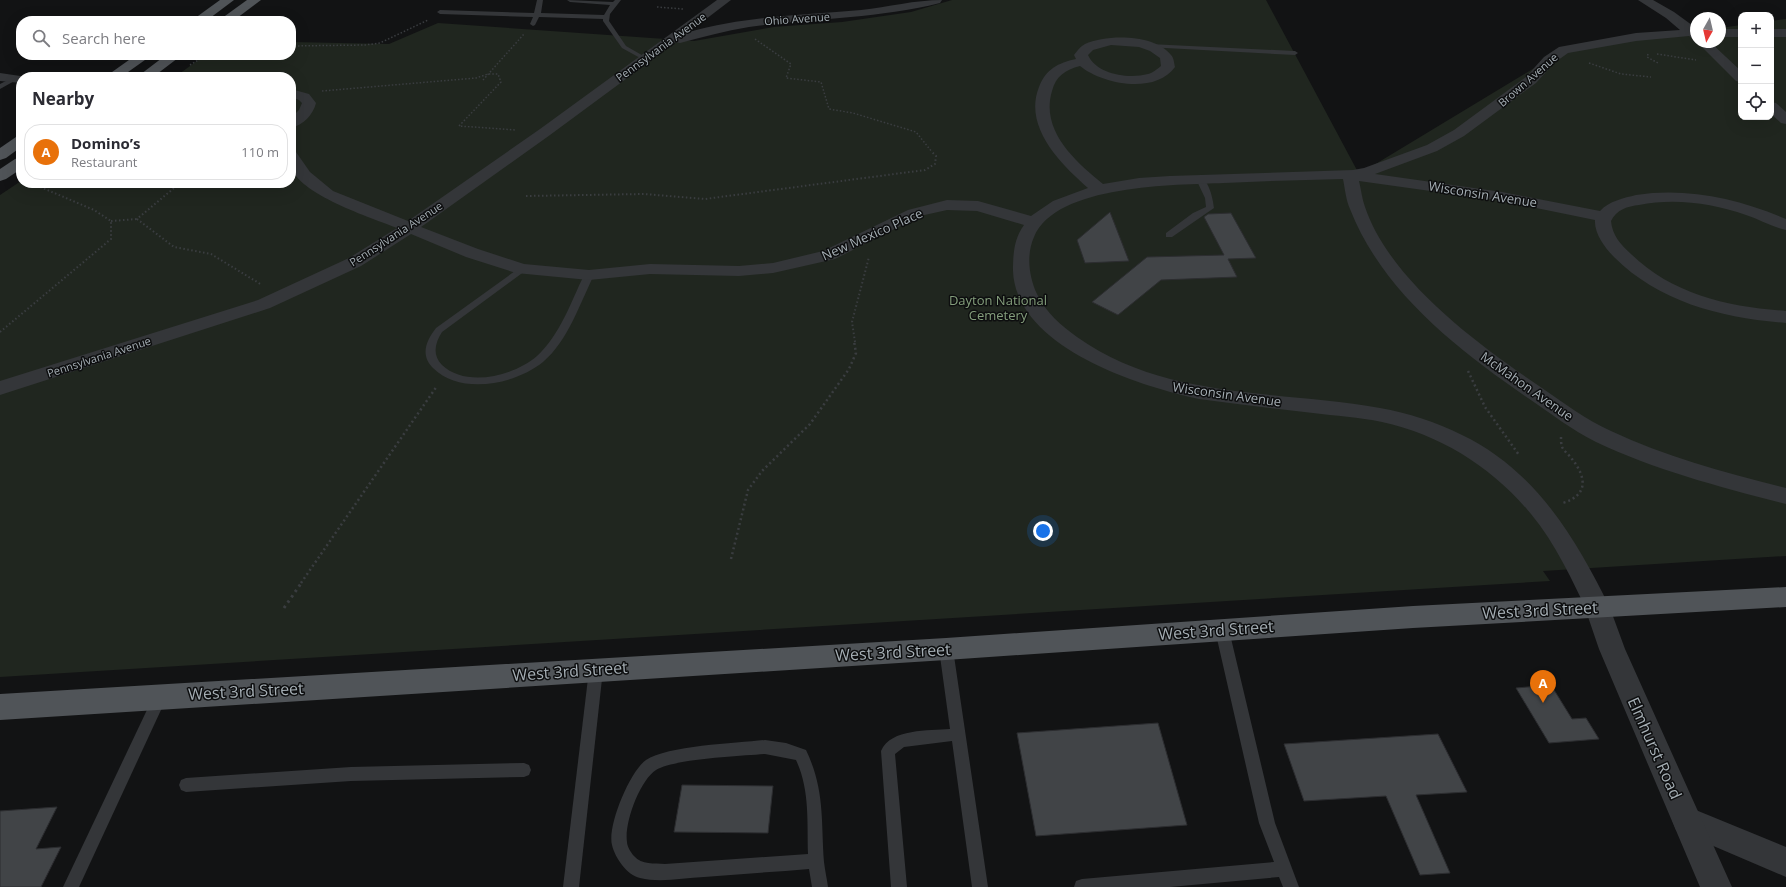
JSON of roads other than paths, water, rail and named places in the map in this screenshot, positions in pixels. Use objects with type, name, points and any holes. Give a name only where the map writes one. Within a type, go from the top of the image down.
[{"type":"main road","points":[[204,16],[228,0]]},
{"type":"main road","points":[[231,16],[255,0]]},
{"type":"main road","points":[[120,72],[138,60]]},
{"type":"main road","points":[[151,72],[168,60]]},
{"type":"main road","points":[[0,155],[16,144]]},
{"type":"main road","points":[[0,176],[16,165]]},
{"type":"main road","name":"West 3rd Street","points":[[0,707],[946,649],[1413,617],[1786,597]]},
{"type":"street","name":"Pennsylvania Avenue","points":[[0,388],[277,298],[355,262],[410,227],[544,132],[725,0]]},
{"type":"street","name":"Ohio Avenue","points":[[661,46],[695,34],[745,24],[789,18],[874,13],[936,0]]},
{"type":"street","points":[[1644,0],[1670,15],[1690,30]]},
{"type":"street","points":[[1726,33],[1738,33]]},
{"type":"street","points":[[1774,33],[1786,33]]},
{"type":"street","name":"Brown Avenue","points":[[1350,175],[1369,171],[1432,148],[1458,133],[1483,117],[1531,80],[1549,60],[1568,49],[1613,40],[1690,34]]},
{"type":"street","points":[[1124,41],[1149,46],[1162,53],[1168,62],[1164,71],[1151,78],[1131,80],[1109,77],[1091,70],[1081,62],[1080,56],[1084,50],[1100,43],[1124,41]]},
{"type":"street","points":[[1709,48],[1738,75]]},
{"type":"street","points":[[1081,62],[1059,69],[1053,75],[1042,97],[1043,117],[1049,134],[1060,150],[1082,174],[1100,190]]},
{"type":"street","points":[[0,77],[16,79]]},
{"type":"street","points":[[296,95],[309,103],[308,110],[296,120]]},
{"type":"street","points":[[1774,109],[1786,120]]},
{"type":"street","name":"New Mexico Place","points":[[296,162],[304,174],[327,194],[472,253],[522,269],[589,274],[650,269],[740,271],[773,268],[823,256],[862,240],[914,213],[947,205],[978,206],[1033,222]]},
{"type":"street","name":"Wisconsin Avenue","points":[[1598,608],[1582,571],[1534,501],[1506,473],[1473,450],[1454,439],[1418,424],[1381,415],[1179,389],[1141,378],[1115,367],[1077,346],[1047,321],[1037,310],[1024,287],[1021,275],[1021,253],[1026,233],[1033,222],[1068,200],[1100,190],[1126,185],[1200,179],[1350,175],[1514,198],[1604,217]]},
{"type":"street","name":"McMahon Avenue","points":[[1350,175],[1352,192],[1368,230],[1377,247],[1398,278],[1458,335],[1488,360],[1576,421],[1602,436],[1644,454],[1786,496]]},
{"type":"street","points":[[1786,225],[1734,207],[1700,200],[1668,197],[1627,202],[1609,210],[1604,217],[1603,226],[1605,232],[1621,254],[1641,271],[1682,295],[1723,308],[1755,315],[1786,317]]},
{"type":"street","name":"Elmhurst Road","points":[[1598,608],[1612,649],[1716,887]]},
{"type":"street","points":[[1686,820],[1786,862]]},
{"type":"lane","points":[[533,24],[537,15],[540,0]]},
{"type":"lane","points":[[570,0],[617,2]]},
{"type":"lane","points":[[606,17],[617,2]]},
{"type":"lane","points":[[440,12],[606,17]]},
{"type":"lane","points":[[606,17],[614,34],[624,47],[644,58]]},
{"type":"lane","points":[[1149,46],[1295,53]]},
{"type":"lane","points":[[0,87],[16,80]]},
{"type":"lane","points":[[1169,235],[1196,215],[1210,208],[1209,198],[1200,179]]},
{"type":"lane","points":[[522,269],[452,320],[434,337],[429,351],[430,358],[438,369],[445,374],[464,380],[493,379],[506,376],[538,360],[551,347],[560,332],[589,274]]},
{"type":"lane","points":[[1222,630],[1267,823],[1291,887]]},
{"type":"lane","points":[[946,649],[980,887]]},
{"type":"lane","points":[[571,887],[596,670]]},
{"type":"lane","points":[[71,887],[160,696]]},
{"type":"lane","points":[[899,887],[888,751],[892,746],[901,741],[959,734]]},
{"type":"lane","points":[[816,861],[665,872],[640,870],[628,861],[618,844],[628,799],[639,779],[651,765],[674,757],[765,747],[786,750],[801,755],[810,770],[815,804],[816,861],[820,887]]},
{"type":"lane","points":[[186,785],[351,774],[524,770]]},
{"type":"lane","points":[[1082,887],[1284,869]]},
{"type":"place","name":"Domino’s","points":[[1543,703]]},
{"type":"park label","name":"Dayton National Cemetery","points":[[998,308]]}]
